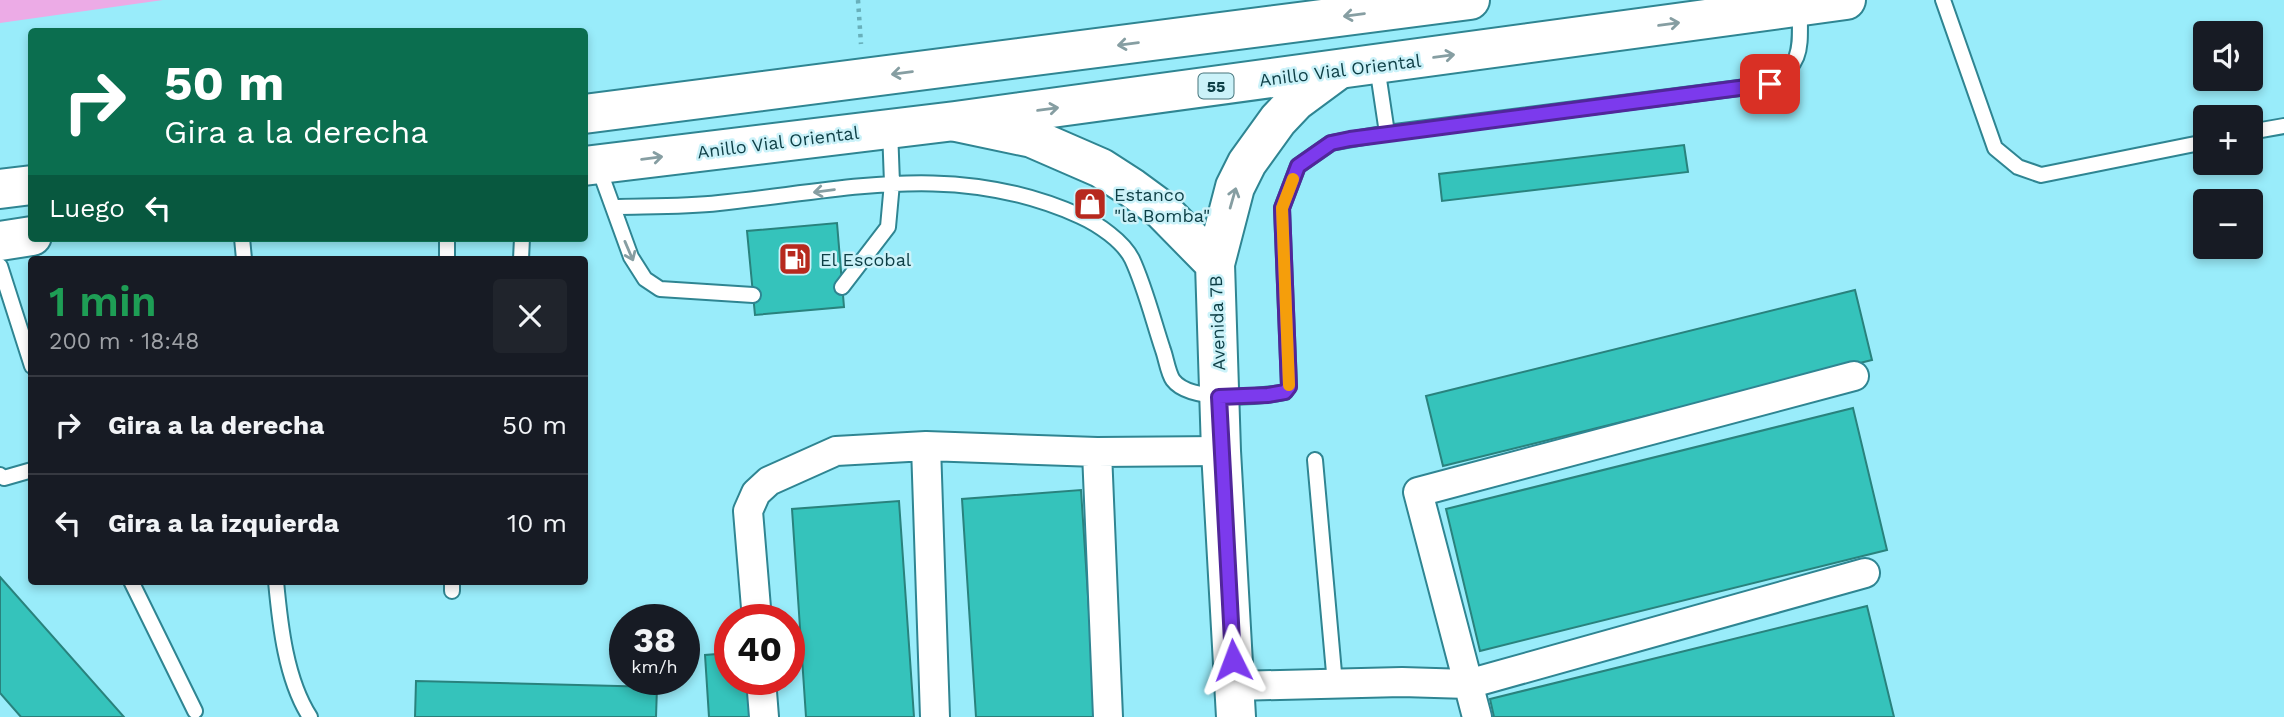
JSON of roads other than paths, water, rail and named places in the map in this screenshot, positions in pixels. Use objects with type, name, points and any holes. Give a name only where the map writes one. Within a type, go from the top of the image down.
[{"type":"main road","points":[[588,113],[1470,0]]},
{"type":"main road","name":"Anillo Vial Oriental","points":[[591,165],[1377,66],[1846,0]]},
{"type":"main road","name":"Avenida 7B","points":[[1235,702],[1221,451],[1215,264],[1236,187],[1254,152],[1278,120],[1297,101],[1338,69]]},
{"type":"main road","name":"Avenida 7B","points":[[955,121],[1032,138],[1101,168],[1162,210],[1215,264]]},
{"type":"main road","points":[[0,190],[28,186]]},
{"type":"main road","points":[[0,241],[28,237]]},
{"type":"street","points":[[1477,717],[1418,492],[1854,376]]},
{"type":"street","points":[[756,604],[748,511],[757,493],[769,481],[836,451],[926,446],[1097,453],[1221,451]]},
{"type":"street","points":[[926,446],[936,717]]},
{"type":"street","points":[[1097,453],[1108,717]]},
{"type":"street","points":[[1235,702],[1335,684],[1468,684],[1865,573]]},
{"type":"street","points":[[762,695],[764,717]]},
{"type":"lane","points":[[1943,0],[1995,148],[2018,167],[2041,175],[2193,144]]},
{"type":"lane","points":[[613,207],[715,204],[892,183],[961,183],[1006,190],[1081,216],[1109,234],[1131,257],[1173,380],[1192,393],[1219,397],[1268,395],[1285,392],[1289,387],[1282,208],[1298,166],[1331,143],[1387,133],[1770,84],[1788,74],[1799,55],[1800,6]]},
{"type":"lane","points":[[1377,66],[1387,133]]},
{"type":"lane","points":[[2263,130],[2284,126]]},
{"type":"lane","points":[[842,287],[888,227],[892,183],[890,129]]},
{"type":"lane","points":[[591,165],[613,207],[631,257],[645,279],[660,289],[753,295]]},
{"type":"lane","points":[[0,266],[28,354]]},
{"type":"lane","points":[[1315,460],[1335,684]]},
{"type":"lane","points":[[0,475],[4,478],[28,471]]},
{"type":"lane","points":[[133,585],[195,711]]},
{"type":"lane","points":[[276,585],[281,632],[301,702],[310,717]]},
{"type":"place","name":"Estanco \"la Bomba\"","points":[[1090,204]]},
{"type":"place","name":"El Escobal","points":[[795,259]]}]
